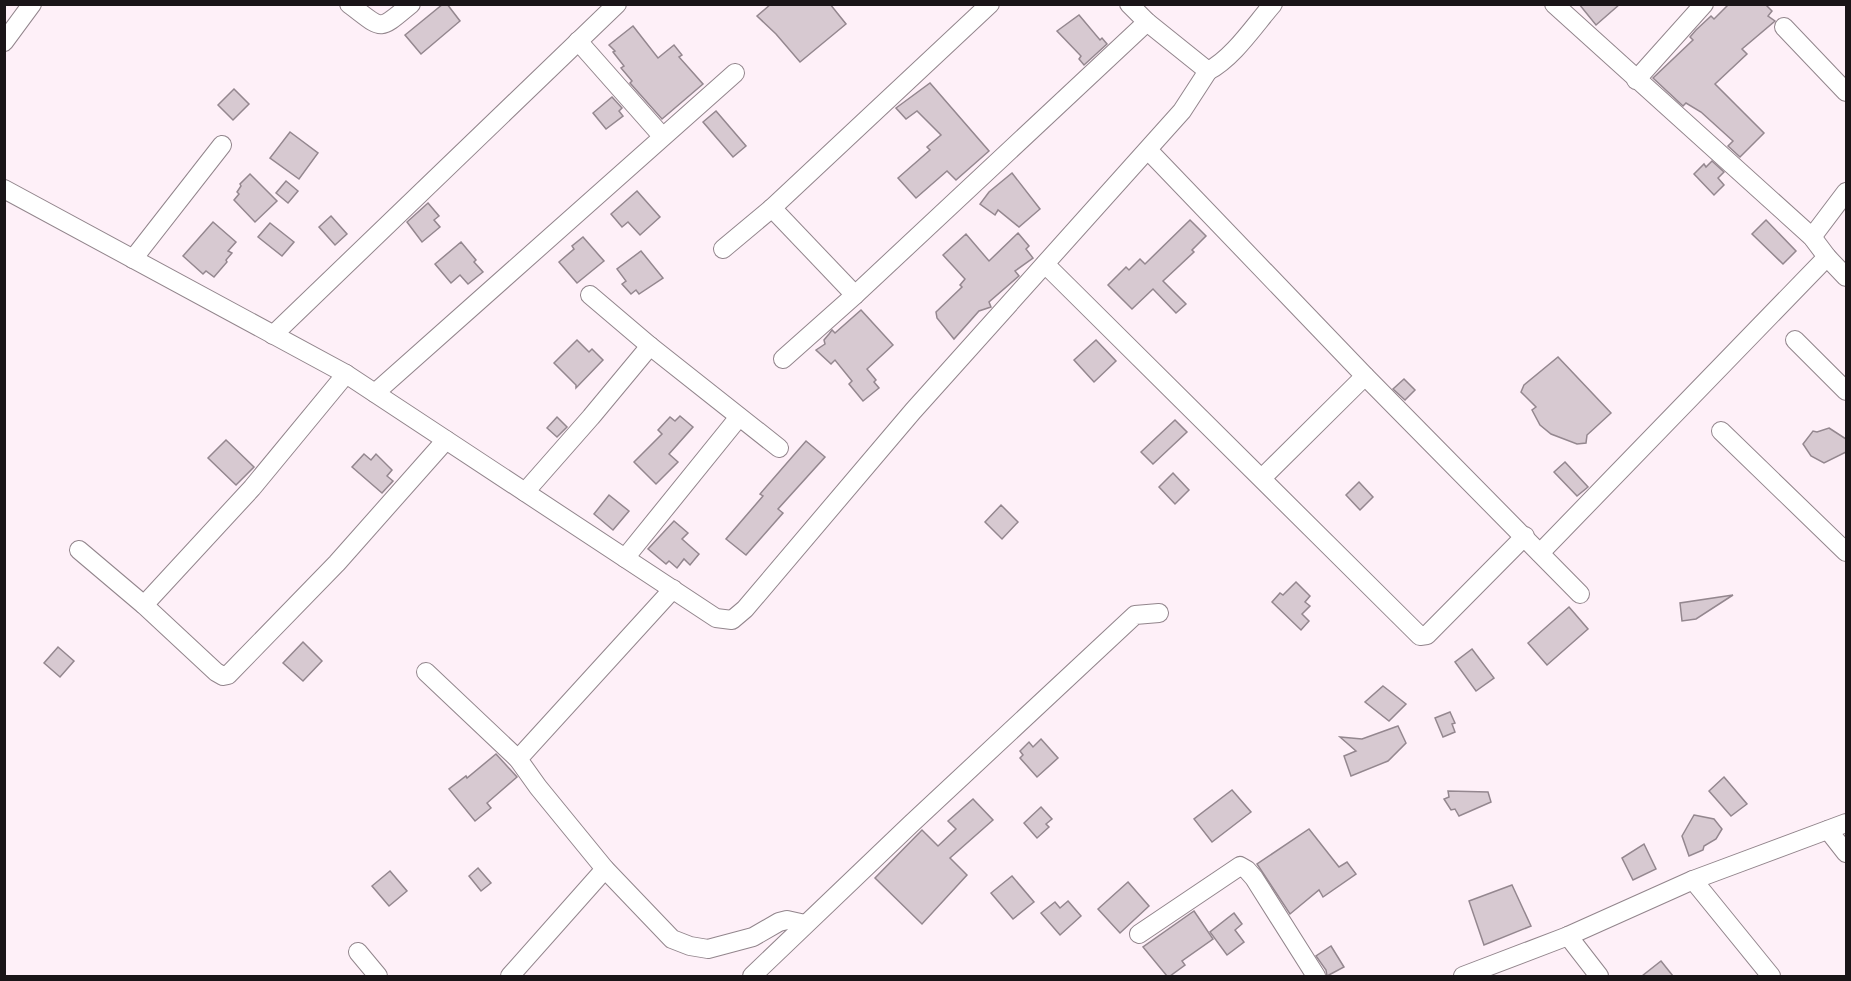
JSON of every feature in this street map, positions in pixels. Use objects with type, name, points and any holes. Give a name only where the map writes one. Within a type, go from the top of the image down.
[{"type":"street","points":[[4,42],[32,4]]},
{"type":"street","points":[[349,4],[377,25],[385,25],[411,4]]},
{"type":"street","points":[[273,335],[617,4]]},
{"type":"street","points":[[723,249],[772,208],[990,4]]},
{"type":"street","points":[[1129,4],[1147,22],[1208,71]]},
{"type":"street","points":[[4,189],[346,374],[717,618],[732,621],[745,609],[913,411],[1182,111],[1208,71],[1218,66],[1230,54],[1273,4]]},
{"type":"street","points":[[1554,4],[1635,80],[1812,237],[1846,277]]},
{"type":"street","points":[[1635,80],[1704,4]]},
{"type":"street","points":[[783,358],[855,295],[1147,22]]},
{"type":"street","points":[[1784,27],[1846,92]]},
{"type":"street","points":[[578,40],[662,136]]},
{"type":"street","points":[[375,393],[735,73]]},
{"type":"street","points":[[133,259],[222,145]]},
{"type":"street","points":[[1148,150],[1365,376],[1580,594]]},
{"type":"street","points":[[1812,237],[1846,192]]},
{"type":"street","points":[[772,208],[855,295]]},
{"type":"street","points":[[1540,553],[1827,257]]},
{"type":"street","points":[[1045,264],[1420,636],[1427,635],[1525,536]]},
{"type":"street","points":[[590,295],[650,346],[779,448]]},
{"type":"street","points":[[1795,340],[1846,390]]},
{"type":"street","points":[[525,492],[650,346]]},
{"type":"street","points":[[144,605],[252,488],[346,374]]},
{"type":"street","points":[[1262,478],[1365,376]]},
{"type":"street","points":[[625,558],[739,417]]},
{"type":"street","points":[[1721,431],[1845,546]]},
{"type":"street","points":[[79,550],[144,605],[216,672],[223,676],[228,675],[337,563],[446,440]]},
{"type":"street","points":[[518,759],[673,589]]},
{"type":"street","points":[[752,976],[1135,615],[1160,613]]},
{"type":"street","points":[[426,672],[518,759],[544,795],[605,869],[672,939],[690,946],[708,949],[753,937],[779,922],[788,920],[805,924]]},
{"type":"street","points":[[1463,976],[1568,936],[1693,880],[1846,823]]},
{"type":"street","points":[[1828,830],[1846,853]]},
{"type":"street","points":[[1139,934],[1240,866],[1254,878],[1316,976]]},
{"type":"street","points":[[510,976],[605,869]]},
{"type":"street","points":[[1693,880],[1771,976]]},
{"type":"street","points":[[1568,936],[1599,976]]},
{"type":"street","points":[[358,952],[378,976]]},
{"type":"building","points":[[443,4],[447,4],[460,21],[421,54],[405,35]]},
{"type":"building","points":[[771,4],[830,4],[846,24],[800,62],[757,16]]},
{"type":"building","points":[[1579,4],[1620,4],[1596,25]]},
{"type":"building","points":[[1729,4],[1765,4],[1772,11],[1768,16],[1775,21],[1742,49],[1747,54],[1715,84],[1764,133],[1740,157],[1728,146],[1733,141],[1701,112],[1686,103],[1683,106],[1653,78],[1693,40],[1690,37],[1696,30],[1711,16],[1714,19]]},
{"type":"building","points":[[1079,15],[1100,40],[1102,38],[1107,44],[1084,65],[1079,59],[1081,56],[1057,31]]},
{"type":"building","points":[[633,26],[658,58],[674,45],[682,55],[679,57],[703,84],[662,119],[630,83],[632,81],[621,68],[624,66],[609,45]]},
{"type":"building","points":[[930,83],[989,151],[956,180],[947,171],[916,198],[898,178],[930,150],[927,147],[941,135],[917,111],[906,119],[896,108]]},
{"type":"building","points":[[234,89],[249,104],[233,120],[218,105]]},
{"type":"building","points":[[612,97],[622,108],[619,111],[623,116],[606,129],[593,113]]},
{"type":"building","points":[[716,111],[746,146],[733,157],[703,122]]},
{"type":"building","points":[[290,132],[318,153],[299,179],[270,158]]},
{"type":"building","points":[[1712,161],[1724,172],[1718,178],[1724,185],[1714,195],[1694,174],[1704,164],[1706,167]]},
{"type":"building","points":[[1012,173],[1040,209],[1019,227],[998,210],[995,215],[980,204],[989,192]]},
{"type":"building","points":[[250,174],[277,201],[255,222],[234,200],[239,194],[237,192],[240,184]]},
{"type":"building","points":[[286,181],[298,191],[288,203],[276,193]]},
{"type":"building","points":[[637,191],[660,217],[640,235],[628,222],[622,227],[611,214]]},
{"type":"building","points":[[428,203],[439,216],[434,220],[440,227],[422,242],[407,222]]},
{"type":"building","points":[[331,216],[347,234],[335,245],[319,227]]},
{"type":"building","points":[[1190,220],[1206,236],[1192,250],[1194,252],[1163,281],[1186,304],[1176,313],[1153,289],[1132,309],[1108,285],[1126,267],[1129,270],[1140,259],[1145,264]]},
{"type":"building","points":[[1766,220],[1796,251],[1783,264],[1752,234]]},
{"type":"building","points":[[213,222],[236,242],[228,251],[232,253],[226,260],[227,262],[214,277],[206,271],[203,274],[183,256]]},
{"type":"building","points":[[270,223],[294,242],[282,256],[258,237]]},
{"type":"building","points":[[1018,233],[1029,246],[1026,249],[1033,258],[1015,271],[1019,276],[989,302],[991,307],[979,311],[954,339],[937,318],[936,312],[962,287],[960,285],[965,279],[943,255],[966,234],[989,261]]},
{"type":"building","points":[[583,237],[604,261],[577,283],[559,262],[574,249],[572,246]]},
{"type":"building","points":[[461,242],[483,272],[468,284],[460,275],[451,283],[435,264]]},
{"type":"building","points":[[641,251],[663,278],[639,294],[636,290],[631,294],[622,284],[626,281],[617,269]]},
{"type":"building","points":[[861,310],[893,345],[867,369],[879,388],[863,401],[849,384],[852,381],[835,360],[831,364],[816,350],[825,344],[824,340],[832,330],[835,333]]},
{"type":"building","points":[[577,340],[589,352],[592,349],[603,360],[576,388],[576,385],[554,363]]},
{"type":"building","points":[[1096,340],[1116,361],[1094,382],[1074,360]]},
{"type":"building","points":[[1558,357],[1611,413],[1587,435],[1586,443],[1577,444],[1551,434],[1540,425],[1532,410],[1536,407],[1521,392],[1524,385]]},
{"type":"building","points":[[1404,379],[1415,390],[1405,400],[1393,389]]},
{"type":"building","points":[[680,416],[693,427],[669,454],[678,462],[656,484],[634,462],[662,434],[658,430],[670,417],[675,421]]},
{"type":"building","points":[[557,417],[567,427],[557,437],[547,428]]},
{"type":"building","points":[[1175,420],[1187,432],[1153,464],[1141,452]]},
{"type":"building","points":[[1829,428],[1846,439],[1846,452],[1824,463],[1811,456],[1803,444],[1813,431]]},
{"type":"building","points":[[226,440],[254,467],[236,485],[208,458]]},
{"type":"building","points":[[806,441],[825,457],[778,509],[783,513],[746,555],[726,539],[763,496],[760,494]]},
{"type":"building","points":[[364,454],[371,460],[376,454],[392,470],[387,476],[393,481],[382,493],[352,467]]},
{"type":"building","points":[[1565,462],[1588,487],[1577,496],[1554,472]]},
{"type":"building","points":[[1173,473],[1189,490],[1175,504],[1159,487]]},
{"type":"building","points":[[1359,482],[1373,497],[1360,510],[1346,495]]},
{"type":"building","points":[[609,495],[629,511],[613,530],[594,514]]},
{"type":"building","points":[[1001,505],[1018,522],[1002,539],[985,522]]},
{"type":"building","points":[[674,521],[688,533],[682,539],[699,554],[690,565],[684,559],[677,568],[669,561],[666,564],[648,549]]},
{"type":"building","points":[[1296,582],[1310,596],[1305,602],[1310,606],[1302,614],[1309,621],[1301,630],[1272,602]]},
{"type":"building","points":[[1733,595],[1696,619],[1682,621],[1680,603]]},
{"type":"building","points":[[1569,607],[1588,629],[1547,665],[1528,643]]},
{"type":"building","points":[[303,642],[322,661],[303,681],[283,663]]},
{"type":"building","points":[[58,647],[74,661],[60,677],[44,663]]},
{"type":"building","points":[[1472,649],[1494,678],[1476,691],[1455,662]]},
{"type":"building","points":[[1383,686],[1406,704],[1389,721],[1365,702]]},
{"type":"building","points":[[1450,712],[1455,723],[1452,724],[1455,732],[1443,737],[1435,718]]},
{"type":"building","points":[[1398,726],[1406,743],[1388,761],[1351,776],[1344,756],[1356,751],[1340,737],[1362,739]]},
{"type":"building","points":[[1041,739],[1058,758],[1037,777],[1020,758],[1023,755],[1020,751],[1029,742],[1033,747]]},
{"type":"building","points":[[496,754],[517,777],[487,803],[491,808],[475,821],[449,789],[466,776],[467,778]]},
{"type":"building","points":[[1724,777],[1747,804],[1731,816],[1709,791]]},
{"type":"building","points":[[1232,790],[1251,812],[1212,842],[1194,819]]},
{"type":"building","points":[[1448,791],[1488,792],[1491,802],[1459,816],[1455,809],[1451,810],[1444,799],[1449,797]]},
{"type":"building","points":[[973,799],[993,820],[950,858],[967,875],[922,924],[875,878],[922,830],[938,846],[956,829],[948,821]]},
{"type":"building","points":[[1041,807],[1052,819],[1046,824],[1049,827],[1037,838],[1024,823]]},
{"type":"building","points":[[1694,815],[1714,819],[1722,829],[1716,839],[1704,846],[1703,850],[1689,856],[1682,836]]},
{"type":"building","points":[[1309,829],[1339,867],[1347,862],[1356,874],[1323,897],[1319,890],[1290,914],[1257,864]]},
{"type":"building","points":[[1644,844],[1656,869],[1633,880],[1622,858]]},
{"type":"building","points":[[478,868],[491,883],[481,891],[469,876]]},
{"type":"building","points":[[390,871],[407,891],[389,906],[372,886]]},
{"type":"building","points":[[1012,876],[1034,902],[1013,919],[991,893]]},
{"type":"building","points":[[1128,882],[1149,906],[1120,933],[1098,909]]},
{"type":"building","points":[[1512,885],[1531,926],[1484,945],[1469,901]]},
{"type":"building","points":[[1068,901],[1081,916],[1060,935],[1041,913],[1055,902],[1060,908]]},
{"type":"building","points":[[1194,911],[1213,939],[1182,961],[1185,965],[1167,976],[1143,947]]},
{"type":"building","points":[[1234,913],[1242,924],[1235,930],[1244,942],[1227,955],[1210,932]]},
{"type":"building","points":[[1331,946],[1344,967],[1327,976],[1326,970],[1316,956]]},
{"type":"building","points":[[1661,961],[1673,976],[1642,976]]}]
